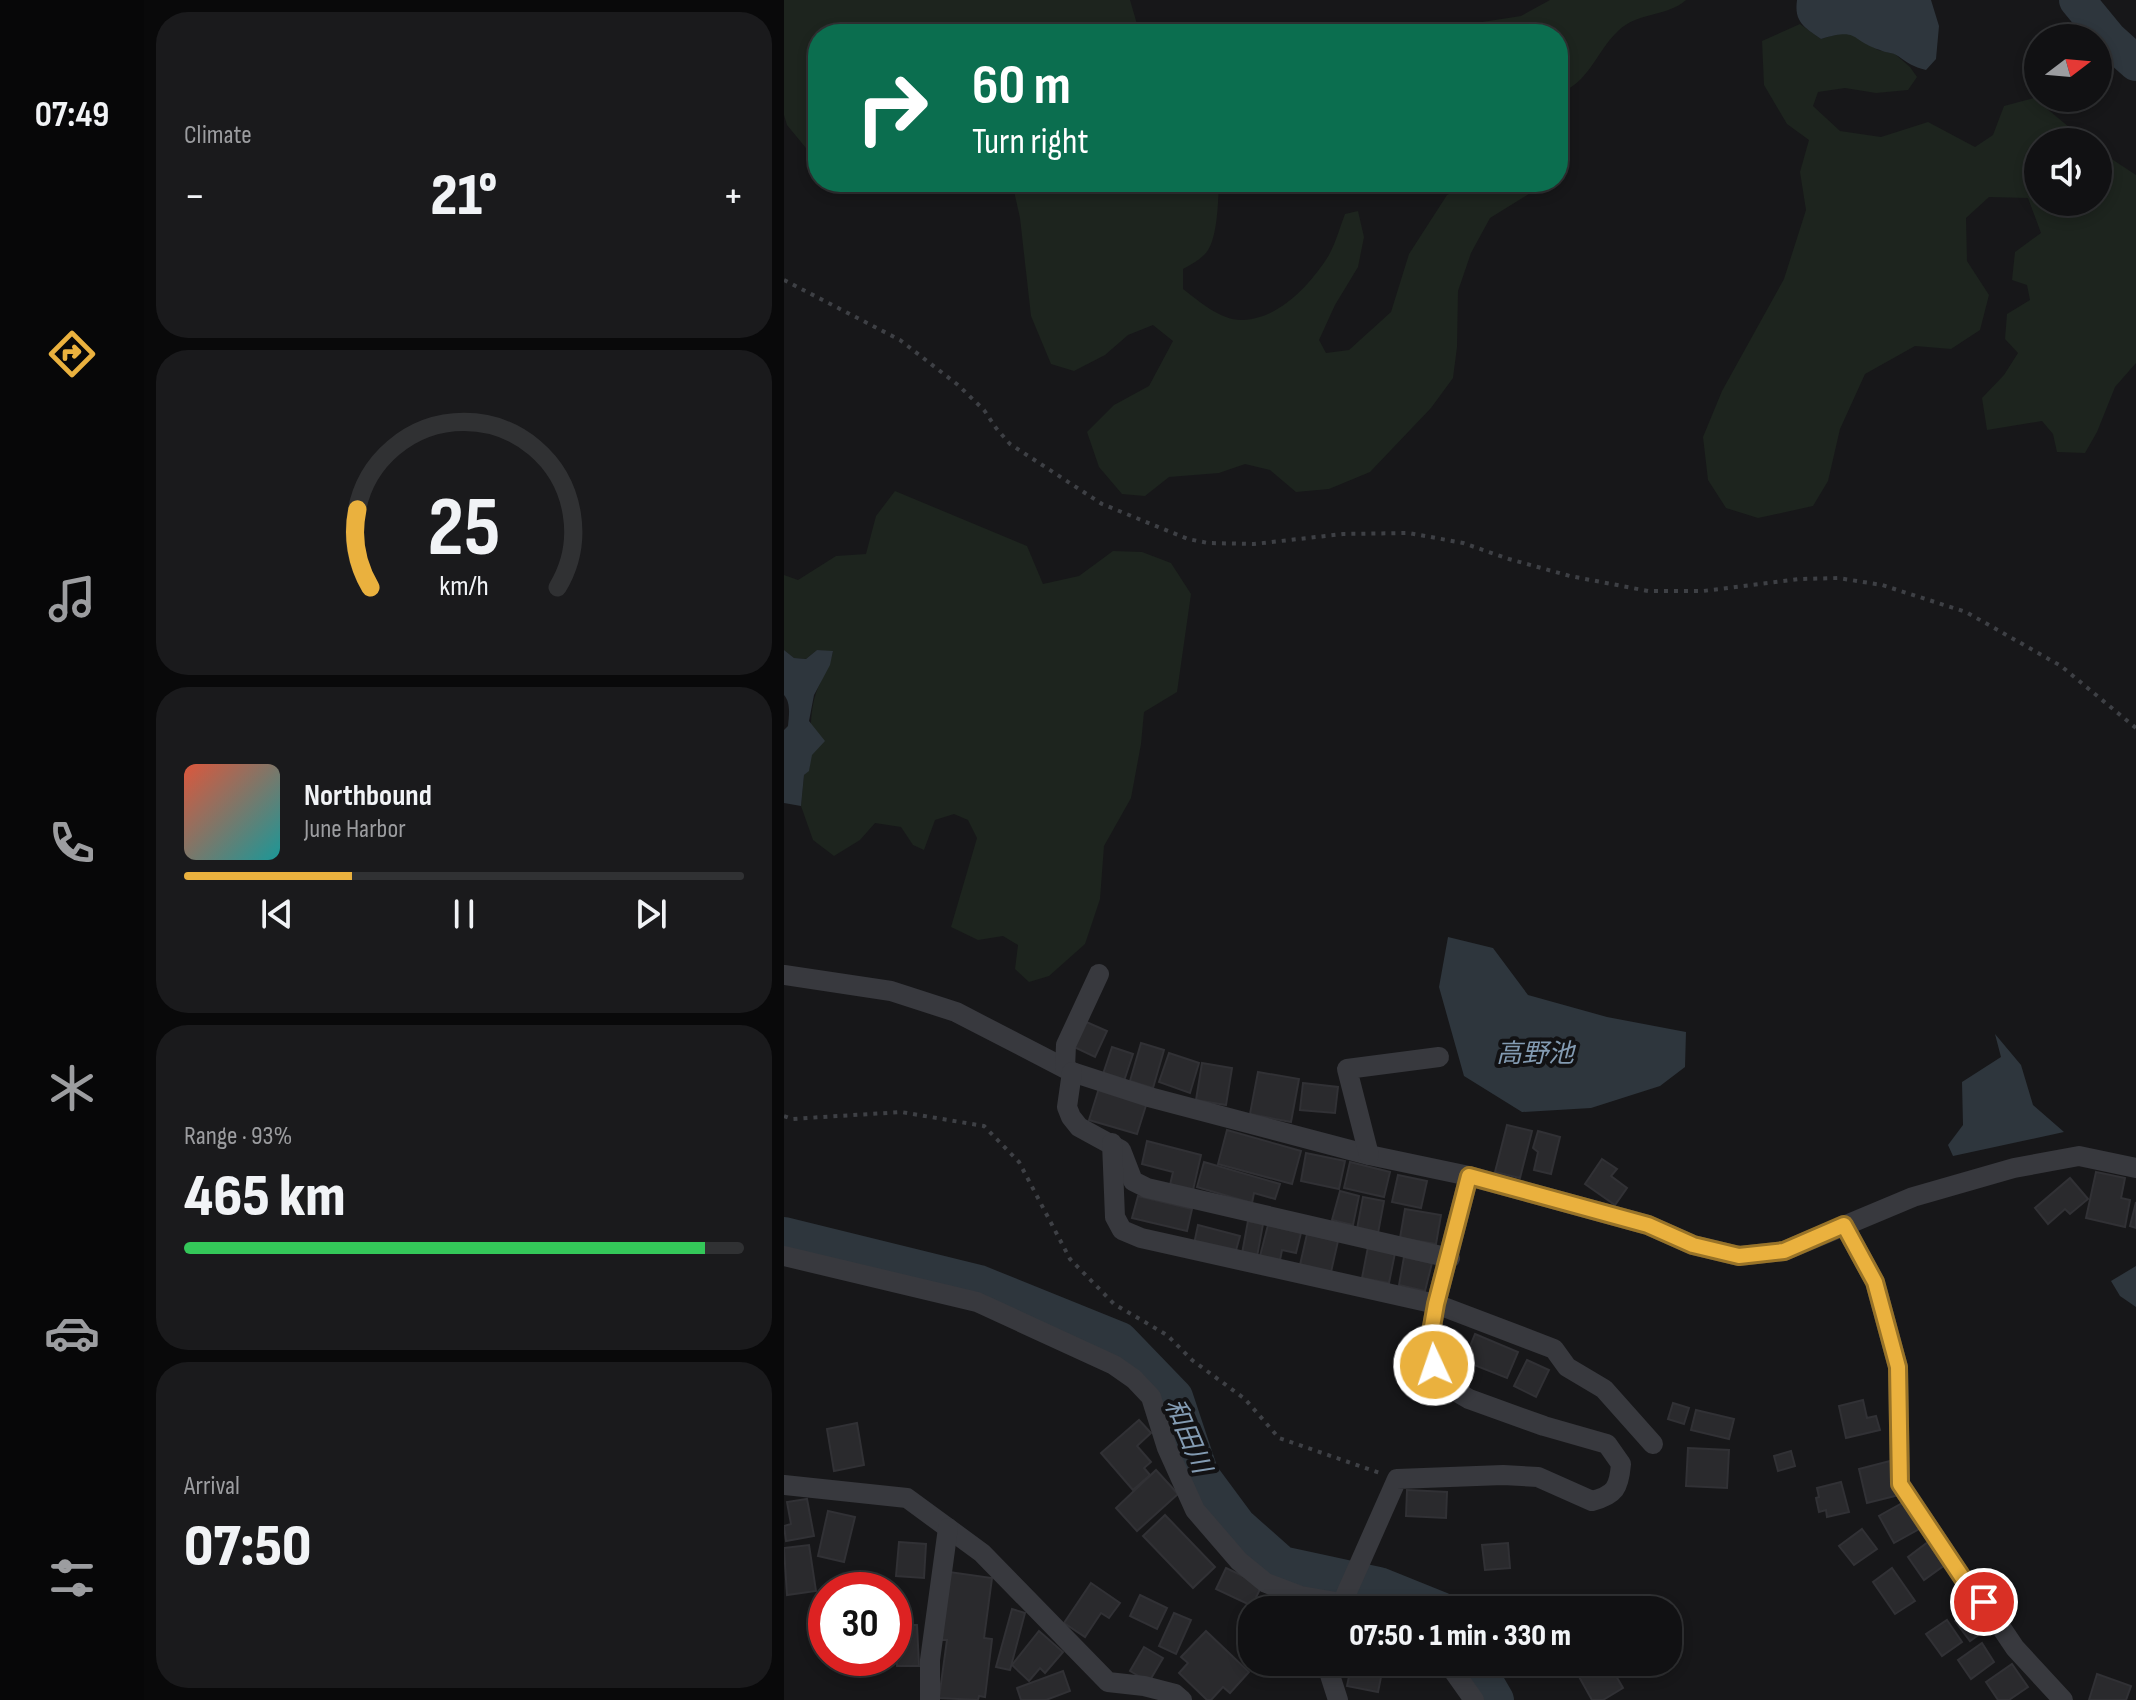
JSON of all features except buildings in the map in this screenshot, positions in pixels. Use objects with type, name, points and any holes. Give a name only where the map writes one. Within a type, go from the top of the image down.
[{"type":"street","points":[[1099,974],[1066,1045],[1067,1107],[1079,1127],[1121,1150],[1133,1181],[1147,1188],[1450,1258]]},
{"type":"street","points":[[784,975],[891,991],[943,1008],[1068,1070],[1149,1097],[1369,1155],[1469,1176],[1648,1225],[1693,1245],[1739,1256],[1784,1251],[1913,1197],[2014,1168],[2079,1156],[2136,1168]]},
{"type":"street","points":[[1369,1155],[1347,1069],[1439,1057]]},
{"type":"street","points":[[1112,1143],[1115,1217],[1122,1230],[1141,1238],[1436,1304],[1554,1349],[1567,1367],[1604,1389],[1653,1444]]},
{"type":"street","points":[[1345,1596],[1397,1479],[1503,1475],[1538,1477],[1592,1501],[1607,1497],[1619,1484],[1621,1464],[1607,1444],[1544,1426],[1469,1399],[1440,1382],[1428,1349],[1436,1304],[1469,1176]]},
{"type":"street","points":[[1844,1225],[1875,1282],[1898,1367],[1900,1484],[1964,1580],[1984,1602],[2015,1648],[2063,1700]]},
{"type":"street","points":[[784,1256],[977,1302],[1114,1365],[1134,1379],[1151,1397],[1167,1448],[1195,1510],[1239,1561],[1266,1583],[1301,1596]]},
{"type":"street","points":[[784,1485],[907,1498],[982,1553],[1108,1682],[1144,1686],[1175,1694],[1182,1700]]},
{"type":"street","points":[[930,1700],[930,1660],[948,1528]]},
{"type":"street","points":[[1330,1676],[1338,1700]]},
{"type":"street","points":[[1457,1676],[1474,1700]]},
{"type":"path","points":[[784,280],[900,340],[958,385],[984,410],[1010,444],[1102,504],[1188,539],[1208,543],[1254,544],[1343,534],[1409,533],[1463,543],[1570,576],[1648,591],[1703,591],[1800,579],[1838,578],[1882,585],[1966,612],[2061,666],[2136,728]]},
{"type":"path","points":[[784,1116],[792,1119],[901,1112],[984,1126],[1019,1162],[1070,1259],[1114,1304],[1167,1335],[1192,1360],[1245,1399],[1279,1438],[1397,1479]]},
{"type":"shaded area","points":[[784,0],[1130,0],[1137,24],[808,24],[808,150],[787,125],[784,115]]},
{"type":"shaded area","points":[[1550,0],[1686,0],[1634,21],[1618,31],[1585,75],[1568,89],[1568,24],[1469,24],[1521,16]]},
{"type":"shaded area","points":[[1800,24],[1821,39],[1841,33],[1853,34],[1878,50],[1895,54],[1910,67],[1917,77],[1908,90],[1876,93],[1845,88],[1818,92],[1813,106],[1840,131],[1881,137],[1928,122],[1975,147],[1993,135],[2004,106],[2024,101],[2024,112],[2051,112],[2070,128],[2024,128],[2024,198],[1989,197],[1966,218],[1967,261],[1989,295],[1980,330],[1951,349],[1915,346],[1865,374],[1840,429],[1828,481],[1813,506],[1758,518],[1726,508],[1708,480],[1703,437],[1722,391],[1784,279],[1806,210],[1800,172],[1809,140],[1787,124],[1764,85],[1762,41]]},
{"type":"shaded area","points":[[2112,159],[2136,175],[2136,363],[2115,387],[2085,453],[2057,452],[2053,434],[2042,421],[1987,430],[1982,398],[2004,375],[2018,353],[2005,339],[2007,314],[2030,300],[2027,285],[2012,280],[2015,252],[2041,233],[2035,216],[2112,216]]},
{"type":"shaded area","points":[[1014,192],[1218,192],[1212,241],[1204,255],[1183,269],[1183,289],[1211,309],[1243,320],[1269,314],[1293,298],[1329,255],[1345,214],[1358,211],[1364,237],[1358,267],[1319,340],[1326,353],[1349,350],[1391,312],[1409,254],[1447,195],[1453,192],[1532,192],[1490,218],[1471,253],[1458,291],[1453,378],[1431,408],[1370,472],[1329,489],[1296,492],[1270,470],[1245,464],[1219,473],[1169,477],[1145,496],[1122,494],[1099,467],[1087,432],[1114,405],[1149,386],[1173,341],[1153,325],[1128,335],[1105,355],[1074,371],[1051,364],[1031,316]]},
{"type":"shaded area","points":[[895,491],[1027,546],[1043,584],[1079,576],[1113,551],[1142,552],[1171,563],[1191,594],[1177,692],[1144,712],[1131,798],[1104,846],[1100,899],[1085,944],[1049,976],[1029,982],[1015,969],[1018,945],[1003,936],[978,940],[951,927],[977,838],[968,820],[954,814],[935,820],[924,850],[913,845],[901,827],[875,823],[860,840],[834,856],[813,840],[801,806],[804,775],[809,770],[814,700],[833,652],[817,650],[806,659],[794,658],[784,650],[784,575],[798,580],[836,556],[866,554],[876,516]]},
{"type":"water","points":[[1797,0],[1931,0],[1939,26],[1936,59],[1926,70],[1854,36],[1842,34],[1821,39],[1799,19]]},
{"type":"water","points":[[784,650],[794,658],[806,659],[817,650],[833,651],[830,665],[814,695],[809,721],[825,741],[812,755],[809,771],[804,775],[801,806],[784,803],[784,730],[788,726],[789,713],[784,695]]},
{"type":"water","name":"高野池","points":[[1448,937],[1493,948],[1528,995],[1607,1017],[1686,1032],[1685,1067],[1660,1086],[1591,1108],[1522,1112],[1464,1076],[1439,987]]},
{"type":"water","points":[[1995,1034],[2021,1065],[2033,1105],[2064,1132],[1953,1156],[1948,1145],[1963,1125],[1962,1082],[2001,1057]]},
{"type":"water","points":[[2136,1266],[2136,1307],[2120,1296],[2111,1281]]},
{"type":"waterway","points":[[2077,0],[2109,39],[2136,63]]},
{"type":"waterway","name":"和田川","points":[[784,1235],[979,1283],[1120,1340],[1175,1397],[1201,1475],[1238,1525],[1282,1564],[1379,1585],[1406,1596]]},
{"type":"waterway","name":"和田川","points":[[1482,1676],[1496,1700]]},
{"type":"route","points":[[1434,1365],[1428,1349],[1436,1304],[1469,1176],[1648,1225],[1693,1245],[1739,1256],[1784,1251],[1844,1225],[1875,1282],[1898,1367],[1900,1484],[1964,1580],[1984,1602]]}]
